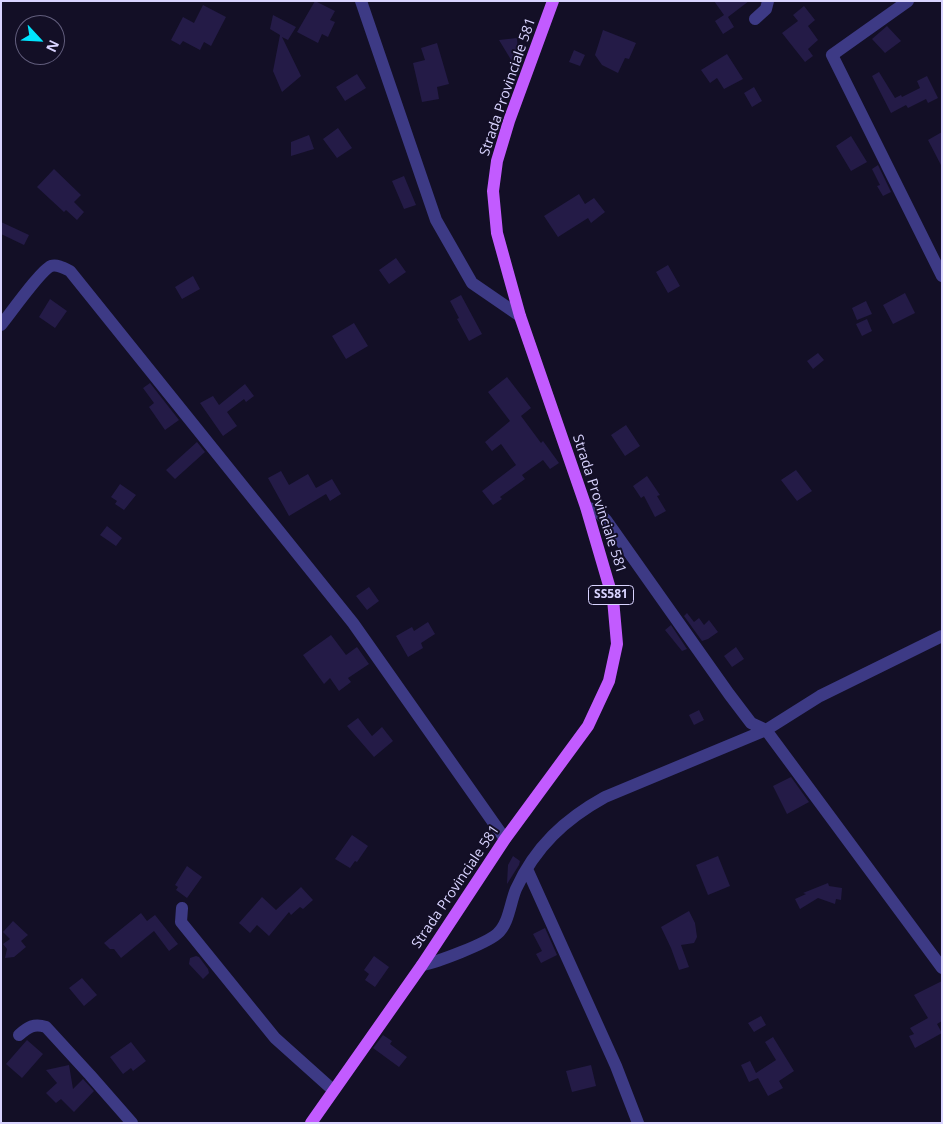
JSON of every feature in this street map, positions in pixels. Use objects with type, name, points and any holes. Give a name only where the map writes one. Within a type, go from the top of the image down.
[{"type":"main road","name":"Strada Provinciale 581","points":[[311,1123],[422,965],[505,839],[588,726],[609,681],[617,644],[613,599],[586,507],[520,316],[497,233],[493,191],[497,161],[509,121],[553,1]]},
{"type":"street","points":[[361,1],[436,220],[472,283],[520,316]]},
{"type":"street","points":[[755,19],[766,8],[768,1]]},
{"type":"street","points":[[908,1],[832,56],[942,276]]},
{"type":"street","points":[[1,325],[41,274],[50,266],[60,266],[70,271],[353,623],[505,839]]},
{"type":"street","points":[[586,507],[596,511],[606,520],[751,723],[766,730],[942,968]]},
{"type":"street","points":[[422,965],[435,962],[497,934],[504,924],[516,889],[527,869],[550,837],[580,811],[605,797],[766,730],[820,696],[942,636]]},
{"type":"street","points":[[527,869],[616,1066],[638,1123]]},
{"type":"street","points":[[182,908],[181,922],[275,1038],[333,1090]]},
{"type":"street","points":[[19,1035],[32,1026],[46,1027],[132,1123]]},
{"type":"building","points":[[315,1],[335,11],[330,20],[335,22],[328,37],[322,34],[318,43],[297,32]]},
{"type":"building","points":[[714,1],[749,1],[728,17],[734,27],[723,34],[715,21],[724,15]]},
{"type":"building","points":[[203,5],[226,17],[211,46],[204,42],[200,50],[183,41],[180,45],[171,40],[183,17],[194,23]]},
{"type":"building","points":[[804,6],[815,20],[808,26],[818,40],[808,49],[813,56],[805,62],[782,33],[798,21],[793,15]]},
{"type":"building","points":[[273,15],[296,27],[288,40],[282,37],[301,76],[282,92],[273,71],[280,35],[270,29]]},
{"type":"building","points":[[887,26],[901,41],[885,53],[872,39]]},
{"type":"building","points":[[603,30],[636,43],[629,59],[625,58],[618,73],[602,65],[595,55]]},
{"type":"building","points":[[517,38],[518,54],[516,68],[499,40]]},
{"type":"building","points":[[437,43],[449,84],[437,87],[439,99],[422,102],[413,63],[425,60],[421,48]]},
{"type":"building","points":[[574,50],[585,55],[580,66],[569,62]]},
{"type":"building","points":[[727,54],[743,79],[724,89],[717,78],[710,83],[701,70]]},
{"type":"building","points":[[879,72],[895,98],[901,95],[902,97],[920,88],[917,81],[927,76],[938,98],[928,103],[926,99],[908,108],[906,105],[891,113],[872,76]]},
{"type":"building","points":[[357,74],[366,88],[345,101],[336,87]]},
{"type":"building","points":[[754,87],[762,101],[752,107],[744,93]]},
{"type":"building","points":[[338,128],[352,148],[337,158],[323,139]]},
{"type":"building","points":[[942,132],[942,167],[928,140]]},
{"type":"building","points":[[309,135],[314,149],[291,156],[291,142]]},
{"type":"building","points":[[851,136],[867,162],[851,171],[836,146]]},
{"type":"building","points":[[878,165],[891,192],[883,196],[877,186],[880,185],[872,169]]},
{"type":"building","points":[[54,169],[81,195],[74,202],[84,212],[77,220],[66,210],[64,212],[37,187]]},
{"type":"building","points":[[404,176],[416,205],[404,209],[392,181]]},
{"type":"building","points":[[579,194],[585,204],[594,198],[605,212],[591,223],[588,218],[558,237],[544,216]]},
{"type":"building","points":[[1,222],[29,235],[24,245],[1,234]]},
{"type":"building","points":[[396,258],[406,272],[389,284],[379,270]]},
{"type":"building","points":[[668,265],[680,286],[668,293],[656,272]]},
{"type":"building","points":[[193,276],[200,289],[182,299],[175,287]]},
{"type":"building","points":[[905,293],[915,313],[893,324],[883,305]]},
{"type":"building","points":[[461,295],[482,334],[469,341],[450,301]]},
{"type":"building","points":[[50,299],[67,311],[55,328],[39,317]]},
{"type":"building","points":[[866,301],[872,314],[857,320],[852,308]]},
{"type":"building","points":[[867,319],[872,331],[862,336],[856,324]]},
{"type":"building","points":[[354,323],[368,346],[346,359],[332,336]]},
{"type":"building","points":[[818,353],[824,360],[813,369],[807,361]]},
{"type":"building","points":[[507,377],[531,408],[521,416],[559,463],[550,469],[543,460],[522,475],[525,479],[500,497],[502,499],[493,505],[482,491],[516,465],[501,444],[492,451],[485,442],[510,421],[488,392]]},
{"type":"building","points":[[150,383],[179,420],[165,430],[149,407],[154,403],[143,388]]},
{"type":"building","points":[[245,384],[254,396],[246,402],[244,399],[227,412],[237,426],[223,436],[200,403],[213,396],[219,405]]},
{"type":"building","points":[[626,425],[640,446],[625,456],[611,435]]},
{"type":"building","points":[[197,442],[205,452],[175,479],[166,470]]},
{"type":"building","points":[[796,470],[812,491],[797,501],[781,480]]},
{"type":"building","points":[[281,471],[289,485],[308,474],[316,488],[332,479],[341,494],[330,501],[326,494],[289,516],[268,478]]},
{"type":"building","points":[[647,476],[660,495],[657,496],[666,511],[655,517],[644,496],[641,498],[633,486]]},
{"type":"building","points":[[120,484],[136,495],[124,510],[115,504],[117,501],[111,497]]},
{"type":"building","points":[[107,526],[122,538],[116,546],[100,535]]},
{"type":"building","points":[[369,587],[379,601],[367,610],[356,596]]},
{"type":"building","points":[[687,613],[694,622],[699,618],[704,625],[709,620],[718,632],[702,641],[684,616]]},
{"type":"building","points":[[428,622],[435,634],[421,643],[423,648],[408,657],[396,636],[412,627],[414,631]]},
{"type":"building","points":[[671,625],[687,649],[682,651],[665,630]]},
{"type":"building","points":[[331,635],[346,655],[357,647],[369,664],[348,678],[351,682],[339,691],[330,678],[324,684],[303,655]]},
{"type":"building","points":[[736,647],[744,659],[732,667],[724,656]]},
{"type":"building","points":[[699,710],[704,720],[694,725],[689,715]]},
{"type":"building","points":[[358,718],[372,736],[382,727],[393,741],[374,757],[347,726]]},
{"type":"building","points":[[791,777],[809,802],[787,814],[773,786]]},
{"type":"building","points":[[352,835],[368,846],[357,862],[355,861],[350,868],[335,859]]},
{"type":"building","points":[[513,856],[520,861],[507,884],[508,865]]},
{"type":"building","points":[[718,856],[730,886],[708,895],[696,865]]},
{"type":"building","points":[[187,866],[202,877],[187,898],[176,890],[178,887],[175,885]]},
{"type":"building","points":[[828,883],[829,886],[842,888],[841,900],[836,899],[835,904],[818,898],[800,909],[795,899],[806,894],[803,893]]},
{"type":"building","points":[[301,887],[313,900],[303,909],[300,907],[291,915],[289,912],[269,936],[257,925],[250,933],[239,923],[262,897],[276,910]]},
{"type":"building","points":[[689,911],[695,923],[697,937],[694,943],[681,945],[689,967],[679,970],[661,927]]},
{"type":"building","points":[[141,913],[147,921],[155,915],[178,944],[169,951],[154,931],[121,958],[114,949],[110,949],[104,943]]},
{"type":"building","points":[[13,921],[28,935],[21,941],[26,947],[14,957],[5,958],[7,949],[3,944],[10,939],[3,932]]},
{"type":"building","points":[[545,928],[557,955],[541,963],[536,954],[542,951],[533,934]]},
{"type":"building","points":[[374,956],[389,967],[375,987],[365,980],[369,974],[364,970]]},
{"type":"building","points":[[199,957],[208,969],[209,973],[203,979],[189,964],[190,958]]},
{"type":"building","points":[[82,978],[97,995],[84,1006],[69,988]]},
{"type":"building","points":[[942,981],[942,1021],[937,1024],[942,1033],[915,1048],[909,1036],[914,1034],[910,1028],[928,1018],[914,995]]},
{"type":"building","points":[[761,1016],[766,1025],[754,1032],[748,1023]]},
{"type":"building","points":[[383,1035],[392,1041],[390,1044],[407,1057],[399,1067],[373,1048]]},
{"type":"building","points":[[773,1037],[794,1071],[779,1081],[783,1088],[768,1096],[758,1078],[749,1082],[741,1065],[750,1061],[756,1073],[776,1060],[765,1042]]},
{"type":"building","points":[[27,1040],[43,1054],[22,1078],[6,1064]]},
{"type":"building","points":[[131,1042],[146,1061],[133,1071],[131,1068],[123,1074],[110,1057]]},
{"type":"building","points":[[69,1065],[73,1089],[83,1079],[94,1091],[74,1112],[61,1099],[56,1103],[46,1093],[57,1083],[46,1070]]},
{"type":"building","points":[[591,1065],[596,1086],[572,1092],[566,1071]]}]
